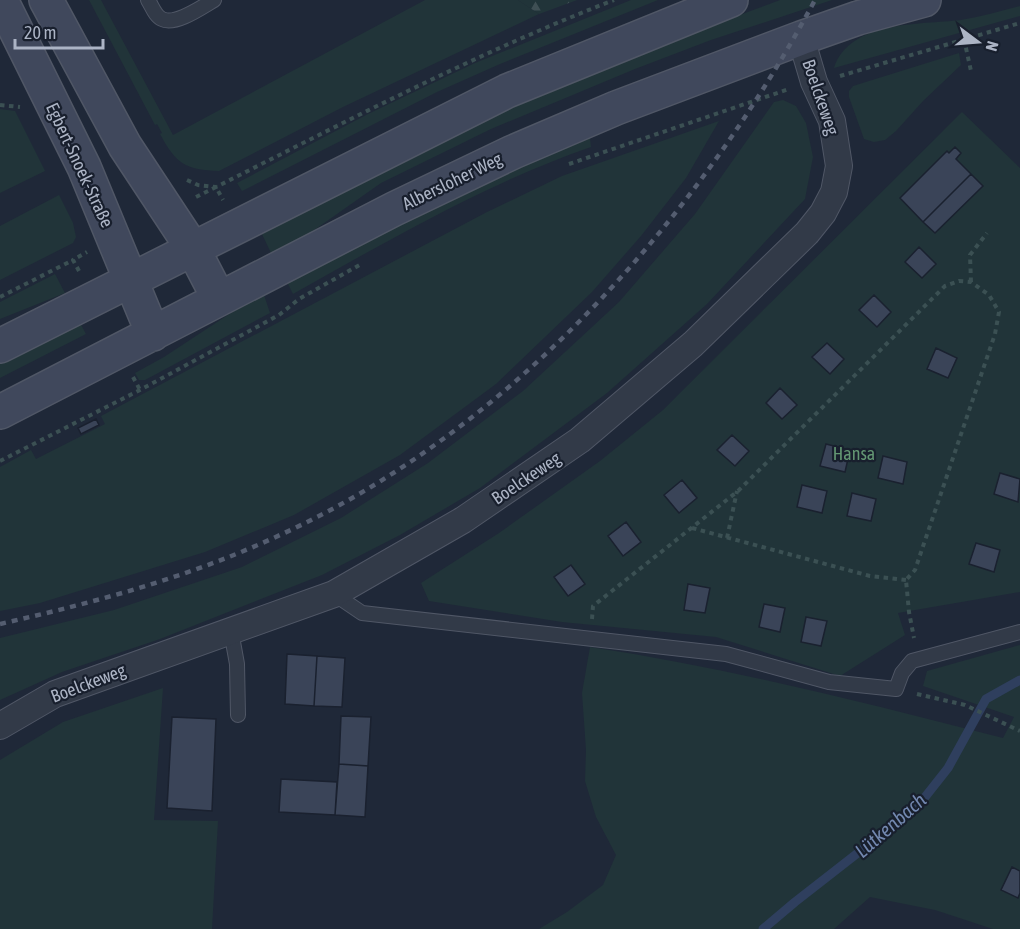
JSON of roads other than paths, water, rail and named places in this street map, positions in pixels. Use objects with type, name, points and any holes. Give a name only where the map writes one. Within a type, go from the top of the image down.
[{"type":"main road","name":"Egbert-Snoek-Straße","points":[[1,0],[84,167],[153,334]]},
{"type":"main road","points":[[46,0],[125,146],[193,249],[219,299]]},
{"type":"main road","points":[[0,346],[507,91],[731,0]]},
{"type":"main road","name":"Albersloher Weg","points":[[0,412],[394,209],[513,152],[616,108],[801,38],[858,18],[924,0]]},
{"type":"street","name":"Boelckeweg","points":[[0,726],[55,694],[334,594],[464,520],[580,441],[693,344],[807,233],[823,213],[834,192],[839,166],[832,121],[814,82],[801,38]]},
{"type":"lane","points":[[148,0],[154,12],[162,20],[174,21],[214,0]]},
{"type":"lane","points":[[334,594],[362,612],[726,654],[829,682],[896,689],[902,674],[912,661],[1020,632]]},
{"type":"lane","points":[[231,631],[237,664],[238,715]]},
{"type":"waterway","name":"Lütkenbach","points":[[763,929],[918,806],[948,768],[986,699],[1020,680]]},
{"type":"railway","points":[[0,624],[142,587],[246,550],[365,491],[445,438],[520,377],[590,311],[655,238],[714,162],[767,82],[815,0]]},
{"type":"park label","name":"Hansa","points":[[854,453]]}]
